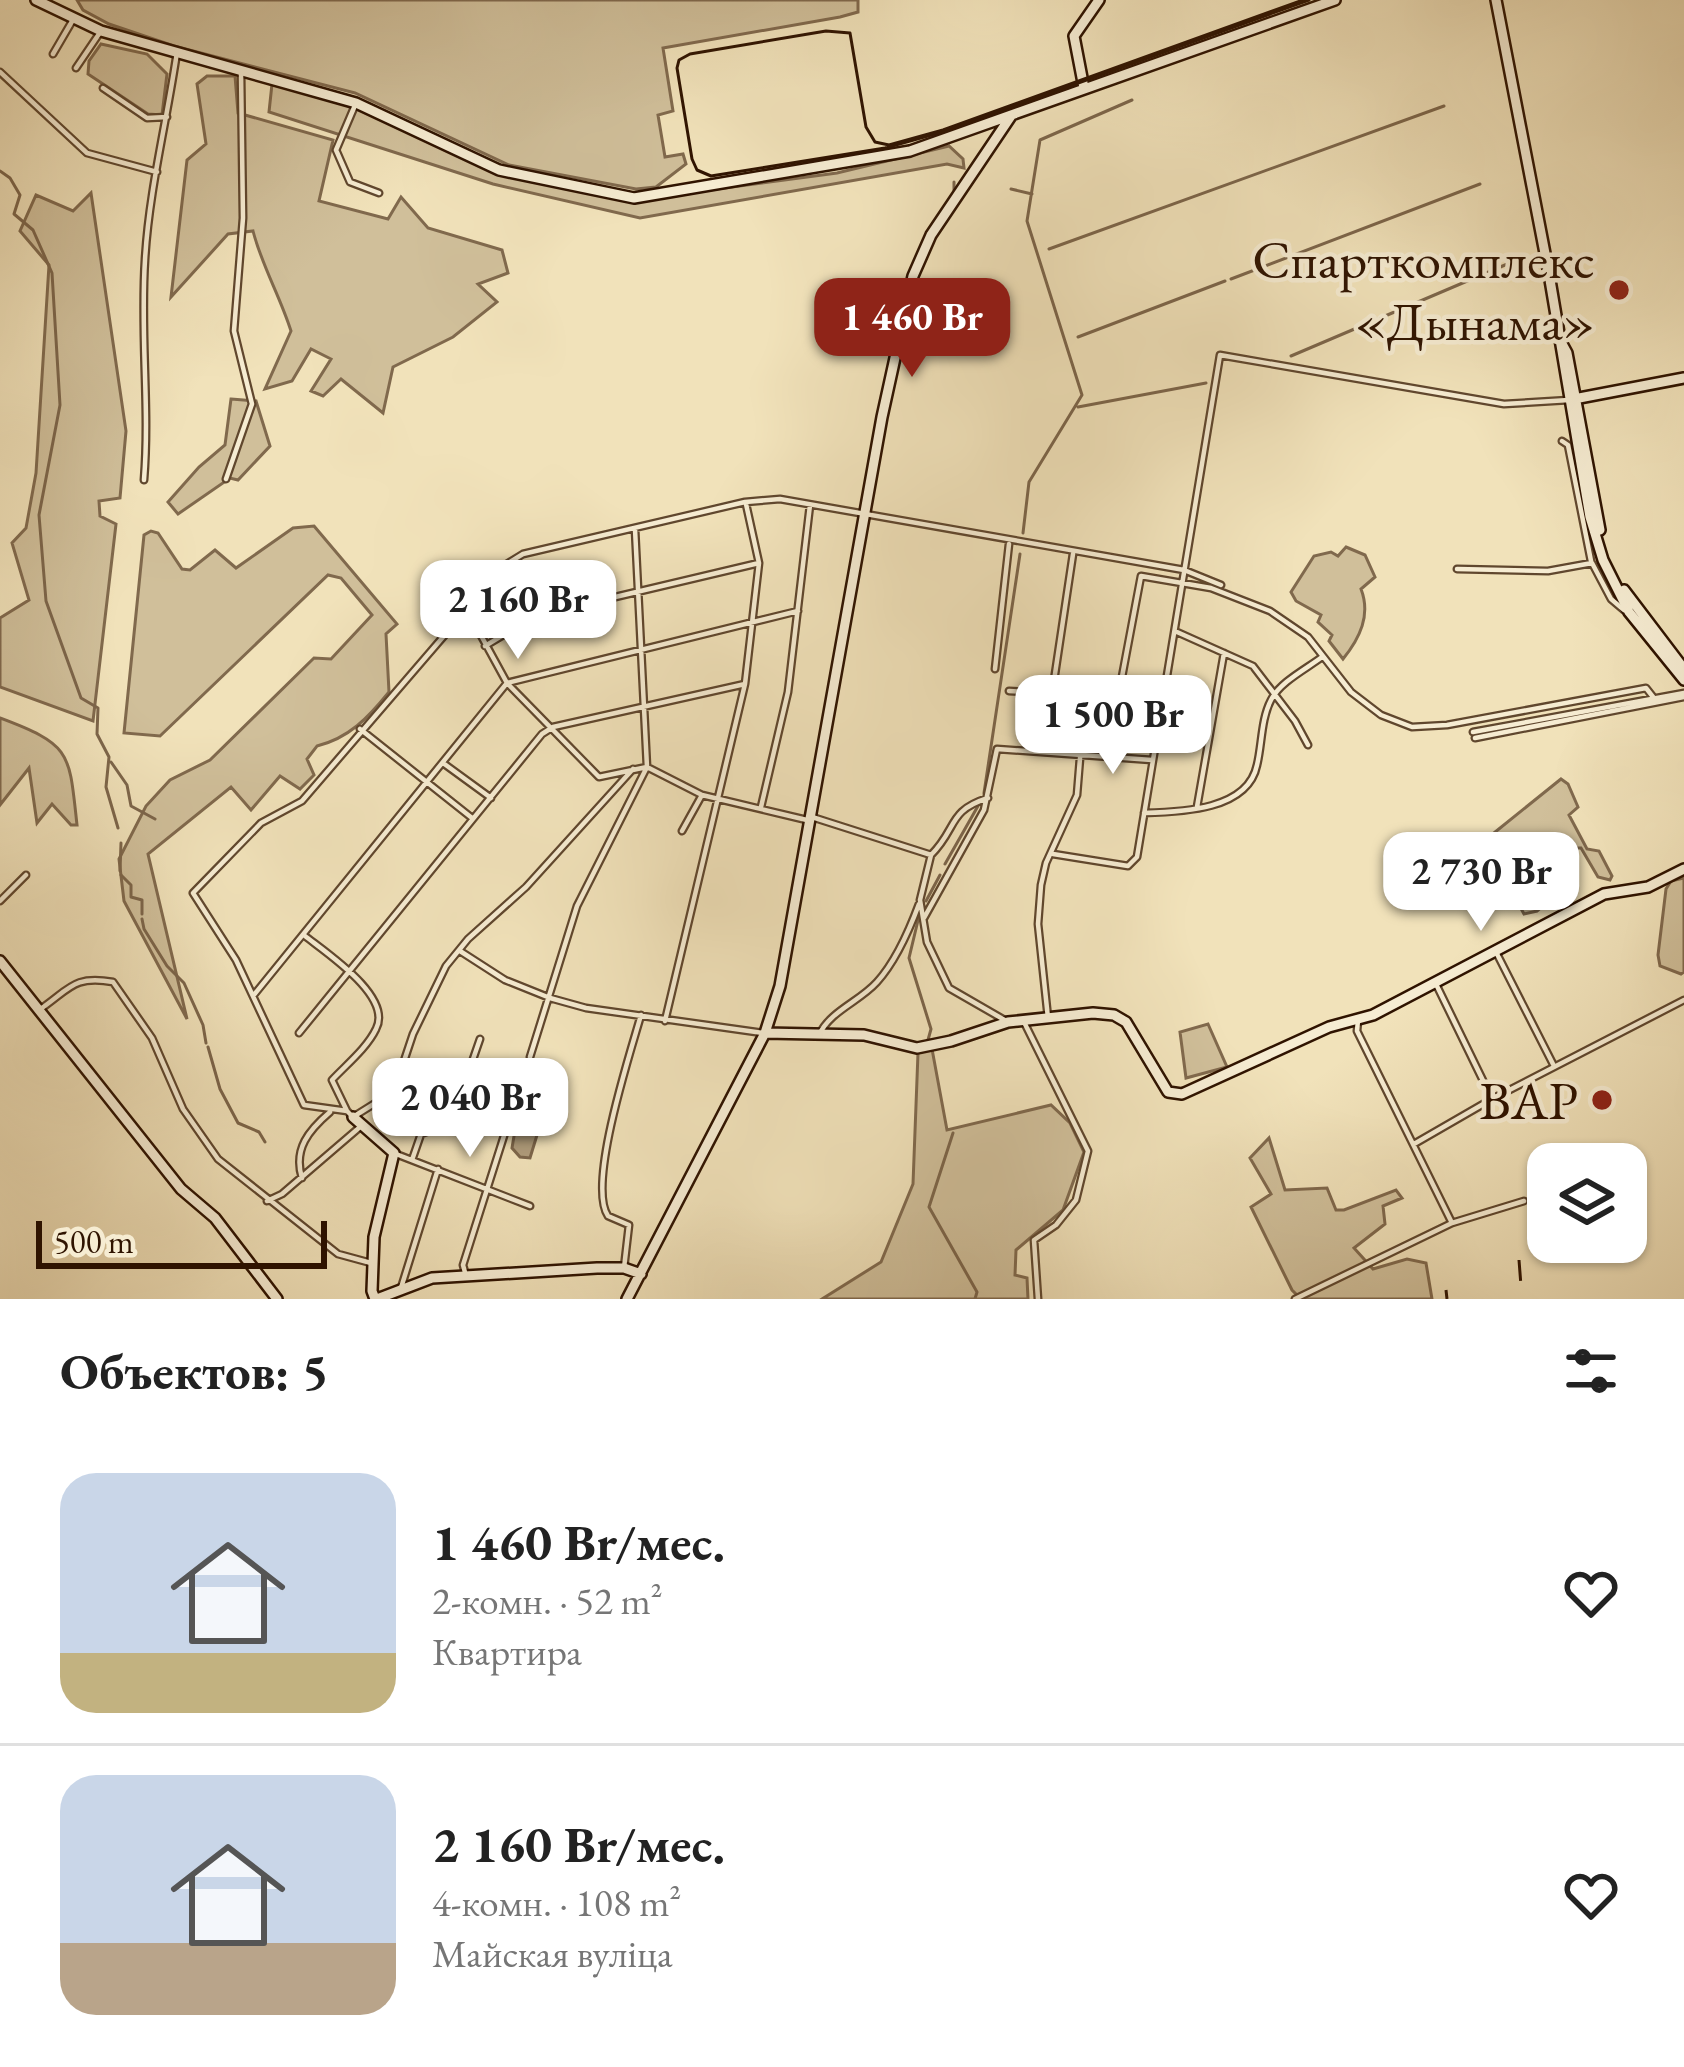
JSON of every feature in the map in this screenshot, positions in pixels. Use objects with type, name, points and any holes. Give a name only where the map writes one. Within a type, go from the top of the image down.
[{"type":"main road","points":[[36,0],[101,31],[356,103],[499,170],[634,198],[883,158],[1334,0]]},
{"type":"main road","points":[[1084,88],[1074,36],[1099,0]]},
{"type":"main road","points":[[1496,0],[1572,399],[1572,439],[1596,538],[1629,612],[1683,687]]},
{"type":"main road","points":[[627,1299],[765,1033],[780,986],[881,417],[913,276],[932,235],[1011,115]]},
{"type":"main road","points":[[978,128],[993,146]]},
{"type":"main road","points":[[1572,399],[1684,378]]},
{"type":"main road","points":[[1572,439],[1613,569],[1634,606],[1684,669]]},
{"type":"main road","points":[[765,1033],[864,1035],[916,1048],[1007,1022],[1114,1015],[1126,1022],[1162,1084],[1174,1095],[1358,1016],[1372,1015],[1604,894],[1648,886],[1684,868]]},
{"type":"main road","points":[[0,961],[181,1189],[214,1218],[277,1299]]},
{"type":"main road","points":[[354,1118],[394,1153],[371,1263],[376,1299],[432,1279],[624,1268],[641,1274]]},
{"type":"street","points":[[53,54],[74,19]]},
{"type":"street","points":[[76,68],[101,31]]},
{"type":"street","points":[[144,480],[148,433],[142,321],[148,220],[177,50]]},
{"type":"street","points":[[226,479],[252,404],[234,331],[242,218],[241,70]]},
{"type":"street","points":[[0,72],[87,153],[157,172]]},
{"type":"street","points":[[103,88],[147,118],[167,117]]},
{"type":"street","points":[[356,103],[336,150],[350,182],[379,193]]},
{"type":"street","points":[[1053,854],[1128,866],[1137,857],[1220,355],[1504,404],[1572,399]]},
{"type":"street","points":[[1572,439],[1592,563],[1611,599],[1629,612]]},
{"type":"street","points":[[354,1118],[304,1106],[236,960],[193,893],[261,823],[302,801],[505,565],[523,554],[745,502],[780,500],[1184,571],[1221,585]]},
{"type":"street","points":[[665,1021],[745,684],[759,563],[745,502]]},
{"type":"street","points":[[760,809],[788,692],[810,505]]},
{"type":"street","points":[[530,1057],[577,906],[647,767],[635,528]]},
{"type":"street","points":[[995,670],[1010,542]]},
{"type":"street","points":[[1052,694],[1073,554]]},
{"type":"street","points":[[485,646],[535,616],[759,563]]},
{"type":"street","points":[[1457,569],[1548,572],[1592,563]]},
{"type":"street","points":[[1009,691],[1118,698],[1141,576],[1257,604],[1308,637],[1335,674],[1370,707],[1412,727],[1447,725],[1646,688],[1656,700]]},
{"type":"street","points":[[466,608],[507,683],[611,791]]},
{"type":"street","points":[[253,996],[507,683],[798,611]]},
{"type":"street","points":[[1176,632],[1253,666],[1308,745]]},
{"type":"street","points":[[1197,807],[1224,652]]},
{"type":"street","points":[[1144,813],[1197,807],[1244,793],[1253,782],[1268,705],[1276,693],[1322,657]]},
{"type":"street","points":[[299,1033],[542,734],[745,684]]},
{"type":"street","points":[[1474,735],[1656,700],[1683,687]]},
{"type":"street","points":[[1048,1018],[1038,924],[1046,863],[1078,795],[1085,697]]},
{"type":"street","points":[[1562,704],[1565,718]]},
{"type":"street","points":[[360,729],[472,818]]},
{"type":"street","points":[[924,918],[988,798],[997,748],[1151,760]]},
{"type":"street","points":[[443,764],[491,798]]},
{"type":"street","points":[[599,777],[647,767],[702,795],[812,819],[931,855]]},
{"type":"street","points":[[266,1201],[302,1178],[354,1118],[385,1097],[398,1079],[413,1034],[446,966],[526,887],[633,769]]},
{"type":"street","points":[[682,830],[702,795]]},
{"type":"street","points":[[819,1035],[825,1022],[875,985],[892,962],[920,899],[931,855],[960,810],[988,798]]},
{"type":"street","points":[[0,901],[26,875]]},
{"type":"street","points":[[920,899],[922,933],[949,988],[1004,1016],[1007,1022]]},
{"type":"street","points":[[305,936],[349,972],[379,1006],[380,1022],[332,1081],[354,1118]]},
{"type":"street","points":[[460,951],[505,980],[550,998],[665,1021],[765,1033]]},
{"type":"street","points":[[1496,952],[1554,1066]]},
{"type":"street","points":[[39,1010],[74,982],[88,978],[113,982],[152,1038],[183,1109],[218,1159],[338,1254],[371,1263]]},
{"type":"street","points":[[1435,982],[1492,1099]]},
{"type":"street","points":[[1414,1144],[1684,1000]]},
{"type":"street","points":[[624,1268],[629,1225],[608,1216],[601,1199],[611,1122],[641,1015]]},
{"type":"street","points":[[1358,1016],[1357,1031],[1452,1222]]},
{"type":"street","points":[[1023,1020],[1088,1151],[1076,1200],[1056,1226],[1034,1240],[1038,1299]]},
{"type":"street","points":[[412,1160],[421,1134],[453,1117],[480,1040]]},
{"type":"street","points":[[466,1276],[463,1264],[516,1098]]},
{"type":"street","points":[[302,1178],[299,1148],[330,1112]]},
{"type":"street","points":[[394,1153],[530,1206]]},
{"type":"street","points":[[400,1288],[438,1169]]},
{"type":"street","points":[[1295,1299],[1452,1222],[1524,1201]]},
{"type":"shaded area","points":[[77,0],[858,0],[858,12],[663,48],[673,111],[658,115],[665,157],[683,154],[686,164],[656,187],[636,189],[509,165],[355,93],[174,46],[109,24],[83,10]]},
{"type":"shaded area","points":[[101,44],[147,54],[167,74],[162,115],[148,114],[88,74],[89,61]]},
{"type":"shaded area","points":[[207,76],[235,76],[238,113],[333,140],[319,201],[388,219],[401,197],[428,228],[502,250],[508,273],[478,284],[497,302],[453,337],[393,367],[383,413],[341,379],[323,396],[311,391],[331,359],[311,349],[292,381],[265,389],[291,331],[253,231],[228,234],[171,297],[187,160],[206,144],[197,84]]},
{"type":"shaded area","points":[[272,84],[360,109],[497,174],[627,201],[837,173],[949,146],[963,159],[964,168],[947,164],[640,218],[493,184],[269,112]]},
{"type":"shaded area","points":[[91,193],[126,431],[120,498],[99,501],[100,516],[116,524],[93,721],[0,687],[0,618],[29,600],[12,543],[26,528],[36,473],[49,265],[20,231],[36,195],[73,211]]},
{"type":"shaded area","points":[[231,399],[256,401],[270,446],[238,480],[230,478],[178,514],[168,502],[225,445]]},
{"type":"shaded area","points":[[314,526],[397,624],[386,634],[389,692],[357,726],[317,746],[307,759],[314,775],[300,789],[280,776],[251,810],[231,787],[148,854],[187,1019],[124,901],[119,859],[146,806],[170,780],[210,760],[314,658],[331,659],[372,615],[341,578],[328,575],[160,736],[124,733],[144,535],[158,533],[182,569],[190,570],[215,550],[236,568],[293,528]]},
{"type":"shaded area","points":[[1346,547],[1365,555],[1375,577],[1361,589],[1362,626],[1343,659],[1329,641],[1332,635],[1318,622],[1321,615],[1296,601],[1291,592],[1314,556],[1331,552],[1338,556]]},
{"type":"shaded area","points":[[0,718],[41,736],[62,754],[72,781],[77,825],[71,825],[52,804],[37,823],[29,768],[0,805]]},
{"type":"shaded area","points":[[1561,779],[1578,807],[1569,815],[1587,849],[1599,851],[1612,876],[1610,880],[1598,877],[1581,848],[1568,848],[1564,866],[1573,873],[1571,878],[1560,881],[1561,890],[1537,911],[1524,914],[1484,841]]},
{"type":"shaded area","points":[[1684,878],[1681,974],[1660,966],[1658,955],[1666,889],[1671,881]]},
{"type":"shaded area","points":[[1208,1024],[1227,1067],[1186,1078],[1180,1032]]},
{"type":"shaded area","points":[[932,1049],[947,1130],[1051,1105],[1070,1123],[1084,1152],[1063,1210],[1016,1250],[1015,1275],[1027,1278],[1028,1299],[822,1299],[881,1262],[913,1184],[918,1053]]},
{"type":"shaded area","points":[[559,1079],[566,1082],[554,1124],[541,1122],[530,1158],[520,1157],[512,1148],[514,1136],[543,1089],[557,1087]]},
{"type":"shaded area","points":[[1269,1138],[1285,1190],[1327,1188],[1336,1210],[1344,1210],[1396,1190],[1402,1198],[1383,1206],[1385,1224],[1354,1248],[1373,1269],[1407,1259],[1426,1263],[1432,1299],[1301,1299],[1292,1290],[1251,1207],[1271,1194],[1250,1158]]},
{"type":"waterway","points":[[1023,533],[1029,482],[1082,395],[1027,221],[1040,140],[1132,100]]},
{"type":"waterway","points":[[1049,249],[1444,106]]},
{"type":"waterway","points":[[0,171],[20,195],[14,214],[33,230],[52,273],[60,405],[39,515],[46,601],[81,698],[98,708],[97,734],[109,757],[106,787],[118,828]]},
{"type":"waterway","points":[[954,182],[954,190]]},
{"type":"waterway","points":[[1231,279],[1480,184]]},
{"type":"waterway","points":[[1011,189],[1032,194]]},
{"type":"waterway","points":[[1291,356],[1512,262]]},
{"type":"waterway","points":[[1078,337],[1225,281]]},
{"type":"waterway","points":[[1078,407],[1206,383]]},
{"type":"waterway","points":[[984,793],[1020,554]]},
{"type":"waterway","points":[[111,762],[127,785],[131,806],[155,819]]},
{"type":"waterway","points":[[945,864],[978,806]]},
{"type":"waterway","points":[[120,871],[121,843]]},
{"type":"waterway","points":[[121,875],[131,885],[131,897],[142,900],[142,914]]},
{"type":"waterway","points":[[926,901],[940,875]]},
{"type":"waterway","points":[[920,912],[909,958],[931,1029],[928,1040]]},
{"type":"waterway","points":[[142,919],[167,966],[184,983],[206,1043]]},
{"type":"waterway","points":[[208,1047],[220,1089],[238,1123],[259,1132],[265,1142]]},
{"type":"waterway","points":[[953,1133],[929,1207],[977,1292],[975,1299]]},
{"type":"tram line","points":[[1303,0],[943,130],[889,145],[875,142],[866,127],[850,33],[826,31],[690,54],[679,60],[677,68],[692,159],[697,170],[711,176],[885,148],[942,132],[1309,0]]},
{"type":"railway","points":[[1519,1260],[1522,1299]]},
{"type":"railway","points":[[1446,1290],[1447,1299]]},
{"type":"place","name":"Спарткомплекс «Дынама»","points":[[1619,290]]},
{"type":"place","name":"ВАР","points":[[1602,1100]]}]
